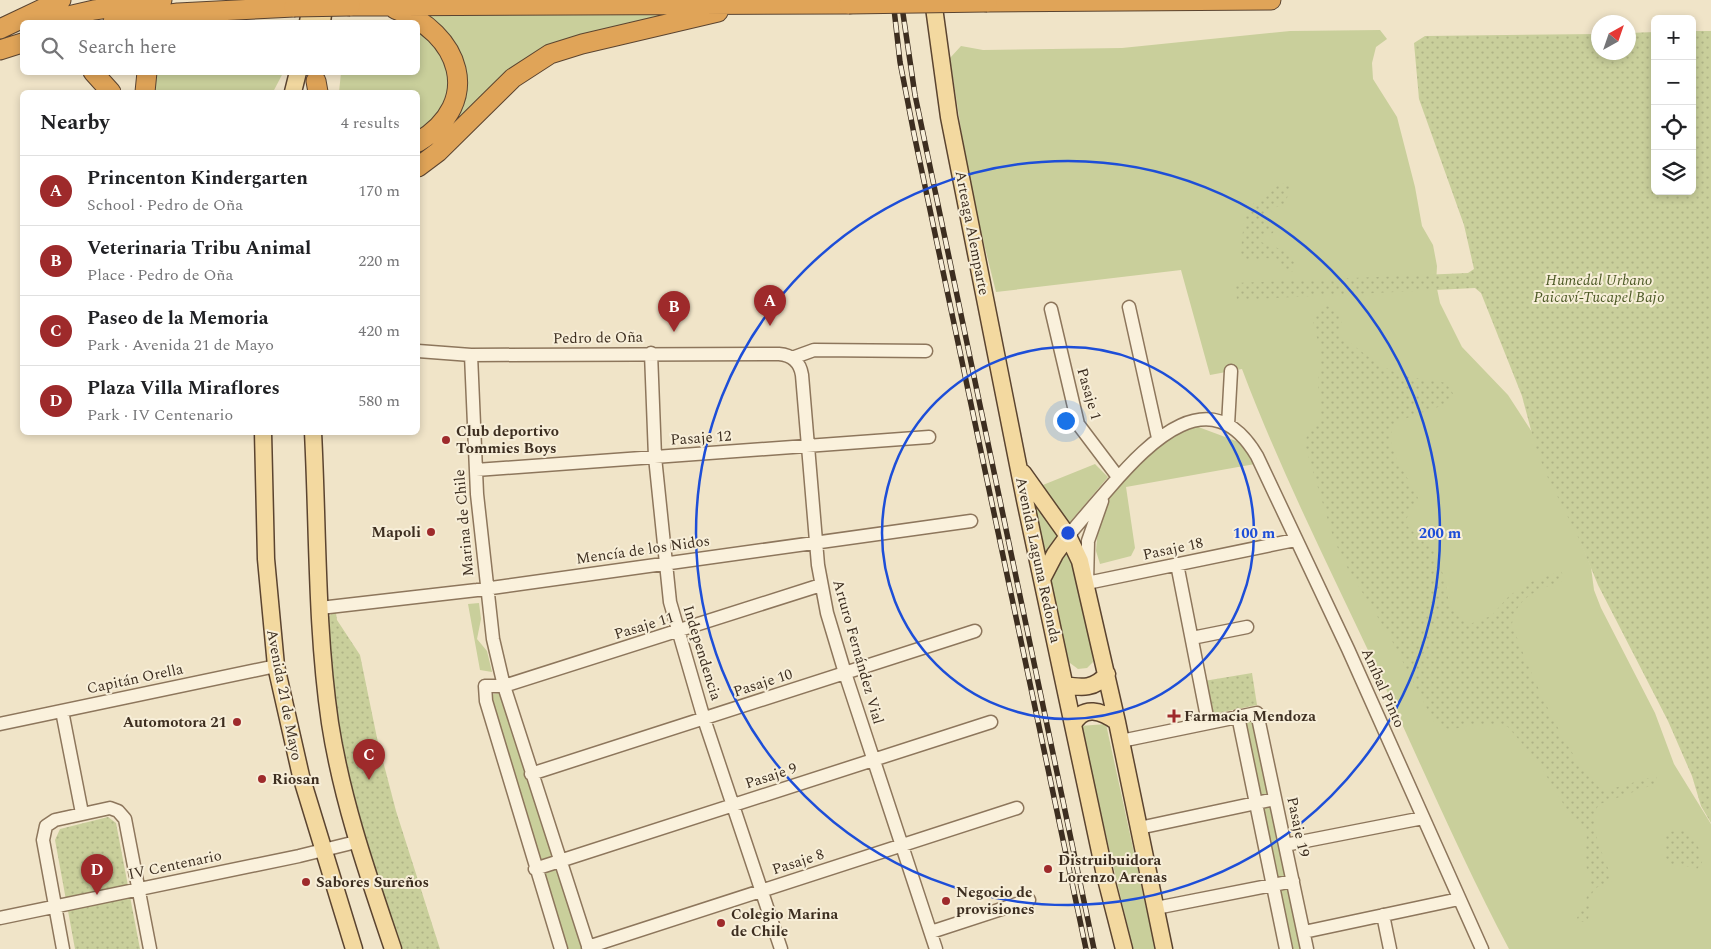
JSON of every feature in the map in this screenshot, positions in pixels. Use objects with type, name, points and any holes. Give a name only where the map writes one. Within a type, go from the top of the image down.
[{"type":"highway","points":[[0,29],[61,0]]},
{"type":"highway","points":[[51,20],[94,10],[162,0]]},
{"type":"highway","points":[[130,20],[215,10],[350,6],[751,5],[1271,0]]},
{"type":"highway","points":[[420,166],[438,152],[514,78],[550,54],[582,44],[751,5]]},
{"type":"highway","points":[[387,6],[409,14],[418,20]]},
{"type":"highway","points":[[194,20],[215,10]]},
{"type":"highway","points":[[420,22],[446,44],[456,66],[456,93],[447,113],[433,130],[420,140]]},
{"type":"highway","points":[[0,34],[20,29]]},
{"type":"highway","points":[[0,52],[20,44]]},
{"type":"highway","points":[[0,52],[20,53]]},
{"type":"highway","points":[[96,75],[109,90]]},
{"type":"highway","points":[[145,90],[147,75]]},
{"type":"main road","points":[[308,20],[312,0]]},
{"type":"main road","points":[[322,20],[325,0]]},
{"type":"main road","name":"Arteaga Alemparte","points":[[933,0],[951,127],[1018,465]]},
{"type":"main road","points":[[294,90],[297,75]]},
{"type":"main road","name":"Avenida 21 de Mayo","points":[[263,435],[266,559],[276,666],[300,776],[354,949]]},
{"type":"main road","points":[[313,435],[320,608],[330,725],[342,788],[356,842],[393,949]]},
{"type":"main road","name":"Avenida Laguna Redonda","points":[[1018,465],[1068,536],[1080,561],[1087,583],[1164,949]]},
{"type":"main road","name":"Avenida Laguna Redonda","points":[[1018,465],[1105,875],[1124,949]]},
{"type":"main road","points":[[1042,579],[1055,554],[1068,536]]},
{"type":"main road","points":[[1065,685],[1087,687],[1098,683],[1107,674]]},
{"type":"main road","points":[[1073,725],[1083,714],[1094,711],[1106,714],[1117,722]]},
{"type":"street","points":[[1129,307],[1158,438]]},
{"type":"street","name":"Pasaje 1","points":[[1051,309],[1078,424],[1118,477]]},
{"type":"street","name":"Pedro de Oña","points":[[420,351],[471,355],[779,354],[792,358],[814,350],[926,351]]},
{"type":"street","name":"Independencia","points":[[651,353],[655,457],[670,602],[677,632],[704,719],[781,949]]},
{"type":"street","name":"Marina de Chile","points":[[471,355],[476,470],[492,639],[504,686],[588,948]]},
{"type":"street","name":"Arturo Fernández Vial","points":[[792,358],[802,370],[821,585],[845,673],[936,949]]},
{"type":"street","points":[[1068,536],[1136,456],[1158,438],[1174,427],[1199,420],[1212,420],[1228,425],[1231,371]]},
{"type":"street","name":"Aníbal Pinto","points":[[1228,425],[1249,443],[1348,649],[1482,949]]},
{"type":"street","name":"Pasaje 12","points":[[476,470],[929,437]]},
{"type":"street","points":[[1087,583],[1088,542],[1106,492]]},
{"type":"street","name":"Mencía de los Nidos","points":[[320,608],[487,588],[970,521]]},
{"type":"street","name":"Pasaje 18","points":[[1087,583],[1295,540]]},
{"type":"street","points":[[1177,564],[1208,722]]},
{"type":"street","name":"Pasaje 11","points":[[504,686],[821,585]]},
{"type":"street","points":[[1192,638],[1247,627]]},
{"type":"street","name":"Pasaje 10","points":[[532,774],[975,630]]},
{"type":"street","name":"Capitán Orella","points":[[0,724],[276,666]]},
{"type":"street","points":[[504,686],[485,686],[486,701],[535,869],[561,949]]},
{"type":"street","points":[[62,711],[82,813]]},
{"type":"street","name":"Pasaje 19","points":[[1238,716],[1257,713],[1307,949]]},
{"type":"street","points":[[1121,741],[1238,716],[1286,949]]},
{"type":"street","name":"Pasaje 9","points":[[560,862],[991,722]]},
{"type":"street","points":[[1139,828],[1275,799]]},
{"type":"street","points":[[64,949],[43,840],[44,830],[55,820],[110,808],[123,816],[150,949]]},
{"type":"street","name":"Pasaje 8","points":[[588,948],[1017,808]]},
{"type":"street","points":[[1285,845],[1423,818]]},
{"type":"street","name":"IV Centenario","points":[[0,918],[356,842]]},
{"type":"street","points":[[535,869],[560,862]]},
{"type":"street","points":[[1156,908],[1293,881]]},
{"type":"street","points":[[1304,932],[1459,898]]},
{"type":"street","points":[[930,932],[1029,900]]},
{"type":"street","points":[[1383,915],[1390,949]]},
{"type":"green space","points":[[418,14],[675,15],[539,51],[512,68],[420,159],[420,147],[463,94]]},
{"type":"green space","points":[[420,27],[434,39],[450,80],[441,111],[420,132],[420,90],[339,90],[341,75],[420,75]]},
{"type":"green space","points":[[1380,30],[1387,39],[1376,47],[1372,63],[1373,79],[1397,117],[1415,187],[1422,226],[1433,245],[1437,266],[1436,284],[1440,303],[1462,347],[1508,395],[1532,432],[1548,462],[1591,567],[1594,590],[1601,608],[1655,713],[1674,764],[1711,824],[1711,949],[1509,949],[1457,843],[1306,518],[1272,444],[1242,369],[1210,375],[1181,270],[996,292],[970,188],[950,58],[961,46],[983,50],[1122,48],[1290,31]]},
{"type":"green space","name":"Humedal Urbano Paicaví-Tucapel Bajo","points":[[1696,31],[1711,31],[1711,823],[1701,806],[1692,776],[1668,721],[1598,585],[1579,539],[1547,476],[1536,449],[1522,396],[1481,293],[1475,288],[1237,300],[1235,283],[1468,273],[1474,269],[1464,225],[1419,99],[1414,43],[1425,36],[1591,34],[1591,60],[1636,60],[1636,33],[1651,32],[1651,195],[1696,195]]},
{"type":"green space","points":[[155,75],[282,75],[274,90],[152,90]]},
{"type":"green space","points":[[1288,182],[1290,189],[1285,204],[1274,208],[1266,218],[1275,227],[1273,233],[1260,238],[1258,241],[1287,253],[1296,265],[1295,270],[1289,273],[1274,259],[1263,258],[1250,261],[1240,256],[1245,214],[1256,200],[1262,201],[1277,186]]},
{"type":"green space","points":[[1327,306],[1338,310],[1342,316],[1340,333],[1343,337],[1366,355],[1401,375],[1446,383],[1454,395],[1449,401],[1440,406],[1406,418],[1397,424],[1392,432],[1391,442],[1399,464],[1418,498],[1404,523],[1433,550],[1445,579],[1449,603],[1461,620],[1470,624],[1491,616],[1510,595],[1533,581],[1561,571],[1565,580],[1531,594],[1519,606],[1514,614],[1512,624],[1538,688],[1564,739],[1578,761],[1591,779],[1604,791],[1656,776],[1658,783],[1600,804],[1596,811],[1594,819],[1597,840],[1612,878],[1611,882],[1596,888],[1593,892],[1590,914],[1586,922],[1581,922],[1577,918],[1591,884],[1584,858],[1587,835],[1582,826],[1567,810],[1538,762],[1508,727],[1497,724],[1476,724],[1450,730],[1434,722],[1390,637],[1349,571],[1334,540],[1304,442],[1310,431],[1317,424],[1321,413],[1318,385],[1321,347],[1312,326],[1319,310]]},
{"type":"green space","points":[[1193,425],[1244,444],[1255,464],[1126,487],[1135,548],[1131,556],[1100,564],[1096,551],[1098,527],[1113,474],[1130,454],[1162,431]]},
{"type":"green space","points":[[1095,464],[1108,477],[1070,522],[1044,562],[1028,491]]},
{"type":"green space","points":[[1063,550],[1072,560],[1092,652],[1093,662],[1087,668],[1078,669],[1066,660],[1049,568]]},
{"type":"green space","points":[[479,603],[481,619],[477,639],[487,651],[492,672],[480,670],[468,604]]},
{"type":"green space","points":[[332,613],[336,613],[337,620],[360,655],[377,738],[396,811],[440,949],[401,949],[382,891],[356,803],[342,743],[330,654],[328,618]]},
{"type":"green space","points":[[1252,673],[1257,705],[1213,714],[1204,681]]},
{"type":"green space","points":[[499,693],[584,949],[567,949],[489,702],[489,695]]},
{"type":"green space","points":[[1254,714],[1301,949],[1290,949],[1243,717]]},
{"type":"green space","points":[[1106,724],[1155,949],[1133,949],[1080,726]]},
{"type":"green space","points":[[108,817],[116,823],[140,949],[75,949],[55,840],[60,829]]},
{"type":"green space","points":[[1683,830],[1694,840],[1701,854],[1702,863],[1697,869],[1681,865],[1670,865],[1666,858],[1664,844],[1667,832]]},
{"type":"railway","points":[[893,0],[900,62],[914,134],[1086,949]]},
{"type":"railway","points":[[901,0],[915,95],[1094,949]]},
{"type":"place","name":"Princenton Kindergarten","points":[[770,326]]},
{"type":"place","name":"Veterinaria Tribu Animal","points":[[674,332]]},
{"type":"place","name":"Club deportivo Tommies Boys","points":[[446,440]]},
{"type":"place","name":"Mapoli","points":[[431,532]]},
{"type":"place","name":"Farmacia Mendoza","points":[[1174,716]]},
{"type":"place","name":"Automotora 21","points":[[237,722]]},
{"type":"place","name":"Riosan","points":[[262,779]]},
{"type":"place","name":"Paseo de la Memoria","points":[[369,780]]},
{"type":"place","name":"Distruibuidora Lorenzo Arenas","points":[[1048,869]]},
{"type":"place","name":"Sabores Sureños","points":[[306,882]]},
{"type":"place","name":"Plaza Villa Miraflores","points":[[97,895]]},
{"type":"place","name":"Negocio de provisiones","points":[[946,901]]},
{"type":"place","name":"Colegio Marina de Chile","points":[[721,923]]}]
